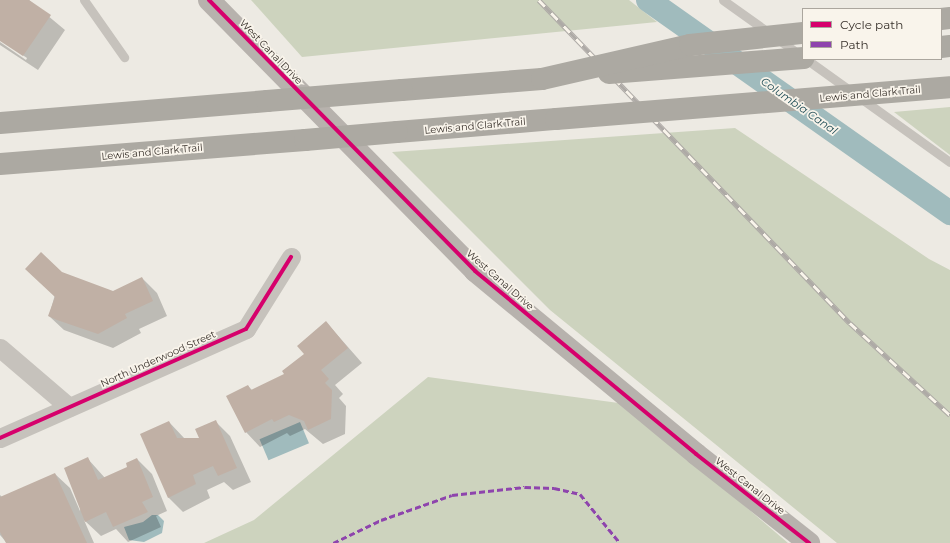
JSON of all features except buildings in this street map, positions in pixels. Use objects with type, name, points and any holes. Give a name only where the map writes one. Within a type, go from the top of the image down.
[{"type":"highway","points":[[542,79],[690,45],[802,33]]},
{"type":"highway","points":[[0,123],[802,57]]},
{"type":"highway","name":"Lewis and Clark Trail","points":[[0,164],[950,87]]},
{"type":"street","name":"West Canal Drive","points":[[209,0],[475,271],[696,454],[809,543]]},
{"type":"street","name":"North Underwood Street","points":[[0,438],[246,329],[291,258]]},
{"type":"street","points":[[0,348],[69,407]]},
{"type":"lane","points":[[84,0],[124,57]]},
{"type":"lane","points":[[724,0],[802,56]]},
{"type":"lane","points":[[807,60],[950,162]]},
{"type":"green space","points":[[251,0],[629,0],[657,22],[302,57]]},
{"type":"green space","points":[[950,107],[950,155],[894,112]]},
{"type":"green space","points":[[735,128],[929,259],[950,270],[950,543],[837,543],[550,310],[392,152]]},
{"type":"green space","points":[[428,377],[626,404],[788,543],[204,543],[254,520]]},
{"type":"water","points":[[300,422],[309,443],[268,460],[259,439]]},
{"type":"water","points":[[152,515],[158,515],[164,521],[162,533],[144,542],[129,540],[124,527],[143,522]]},
{"type":"waterway","name":"Columbia Canal","points":[[648,0],[950,213]]},
{"type":"railway","points":[[539,0],[850,323],[950,415]]},
{"type":"marked path","points":[[333,543],[381,520],[452,495],[525,487],[554,488],[580,494],[620,543]]},
{"type":"cycle path","points":[[209,0],[475,271],[696,454],[809,543]]},
{"type":"cycle path","points":[[0,438],[246,329],[291,257]]}]
